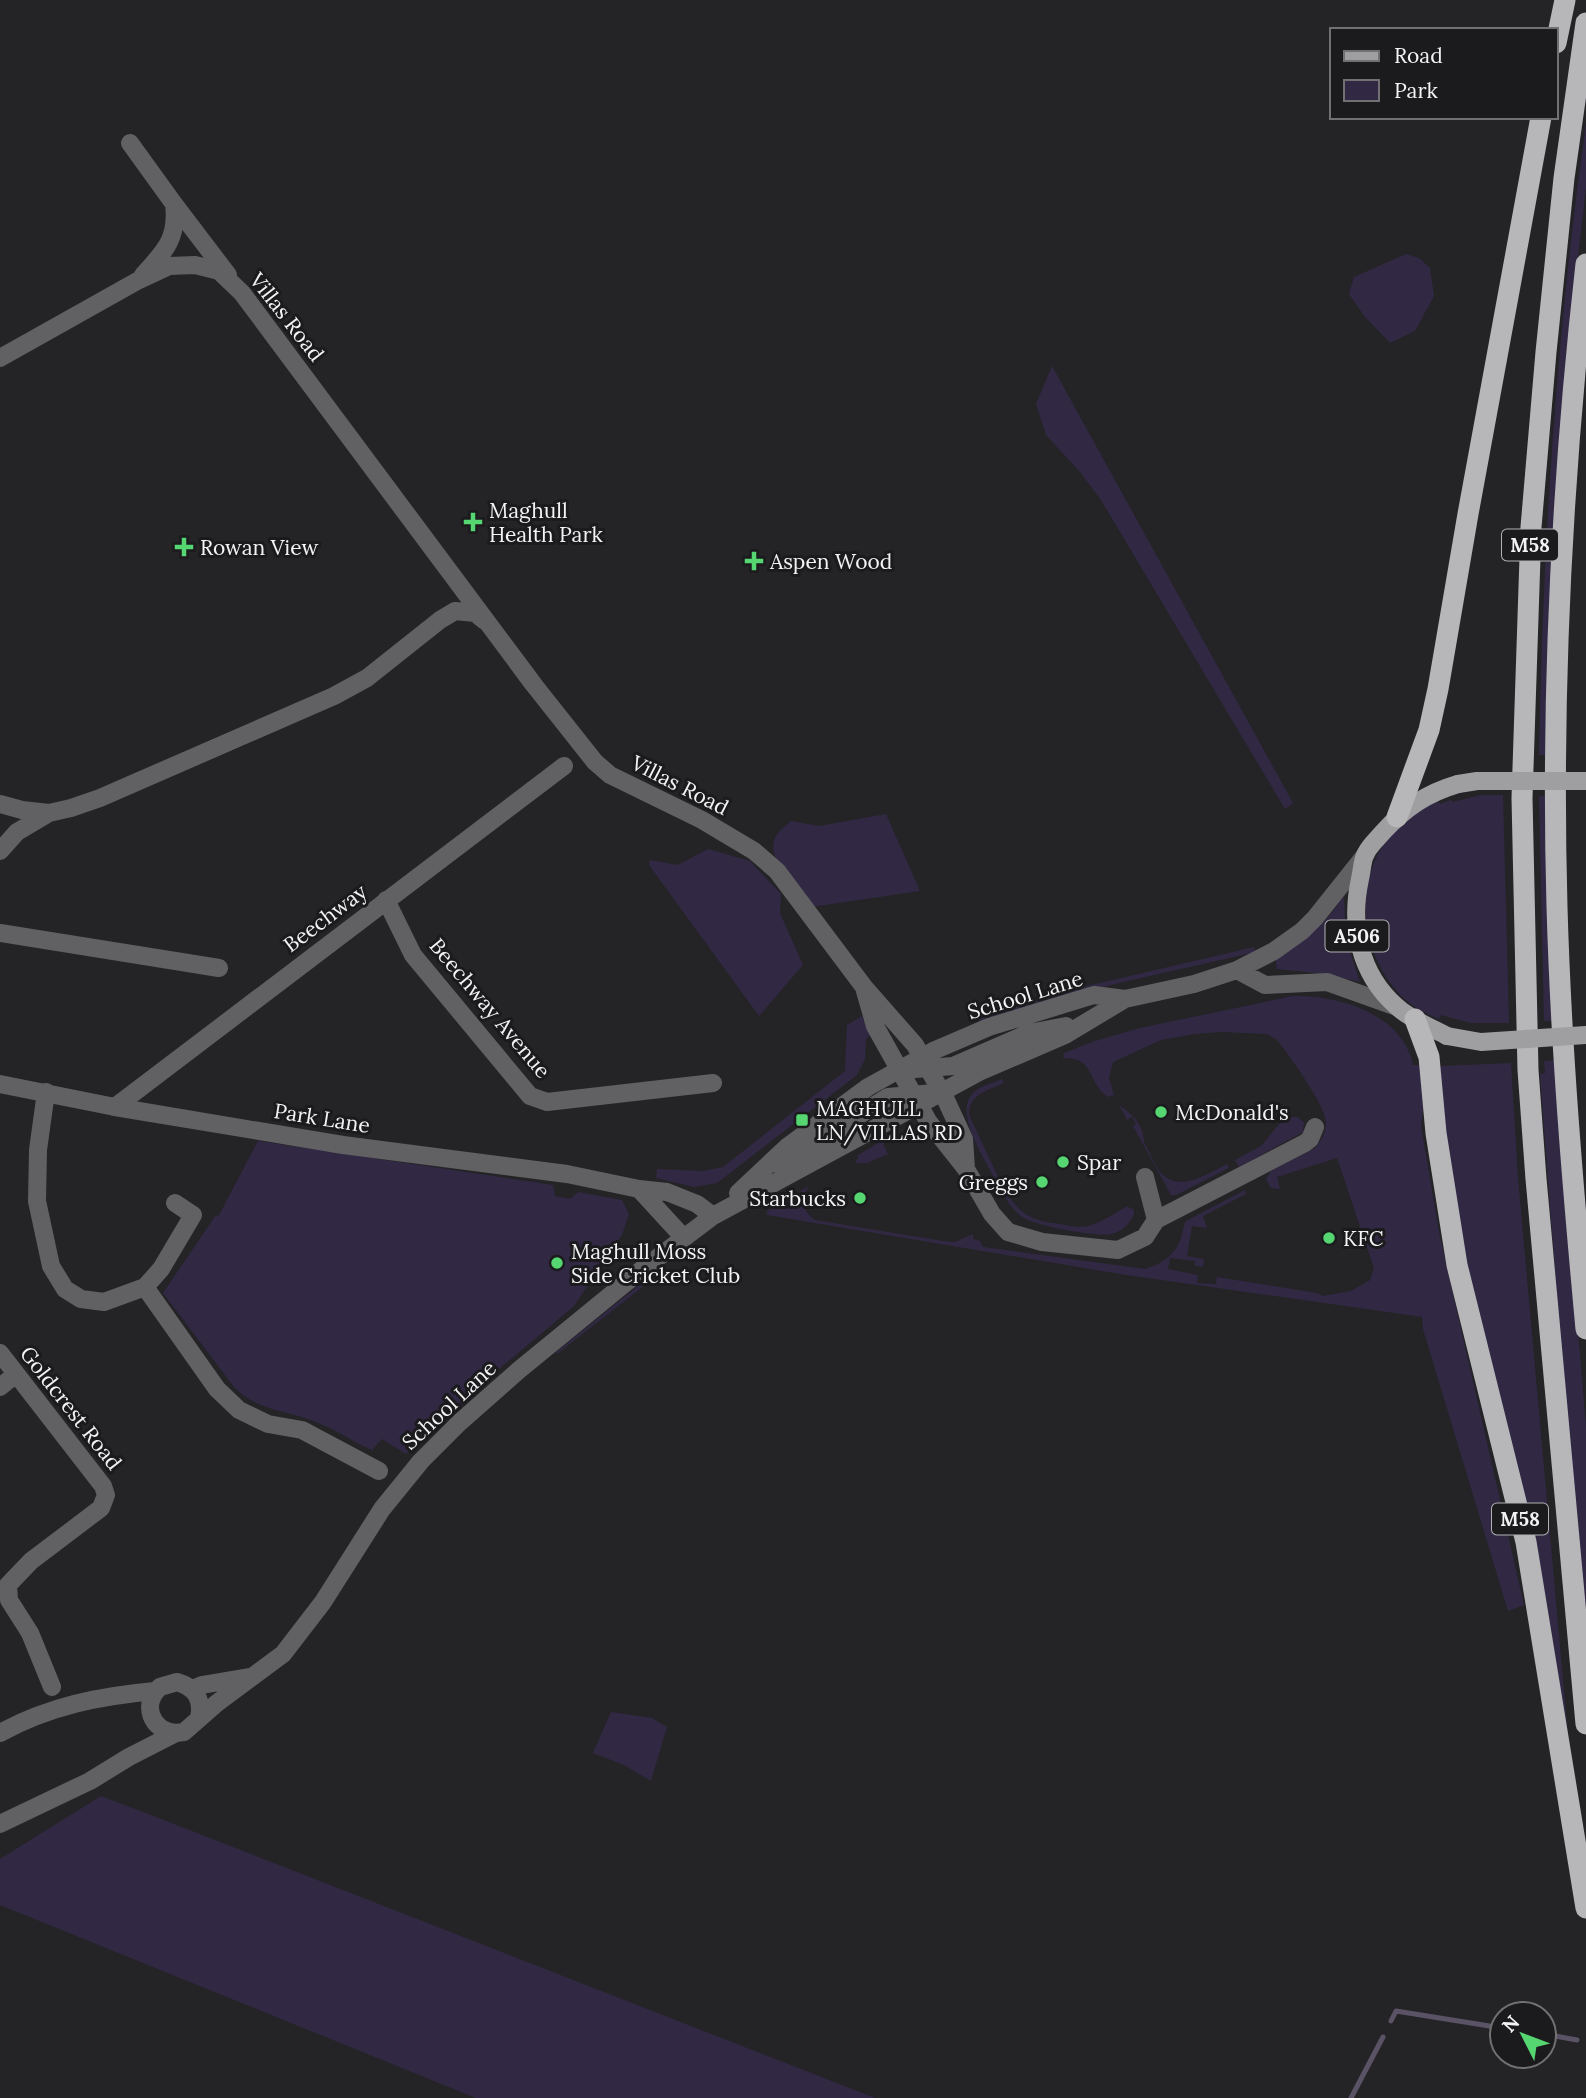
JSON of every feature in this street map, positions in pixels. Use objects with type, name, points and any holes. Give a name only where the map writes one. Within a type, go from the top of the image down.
[{"type":"highway","points":[[1558,33],[1565,0]]},
{"type":"highway","name":"M58","points":[[1586,23],[1564,178],[1531,527],[1522,798],[1529,1083],[1586,1724]]},
{"type":"highway","points":[[1397,817],[1429,730],[1438,689],[1541,119]]},
{"type":"highway","name":"M58","points":[[1586,264],[1566,494],[1559,640],[1556,799],[1563,1035],[1586,1329]]},
{"type":"highway","name":"M58","points":[[1415,1018],[1429,1057],[1436,1133],[1457,1265],[1526,1542],[1586,1908]]},
{"type":"main road","name":"A506","points":[[1586,781],[1477,781],[1436,791],[1415,802],[1397,817],[1366,854],[1355,912],[1357,937],[1372,976],[1397,1007],[1447,1036],[1481,1042],[1586,1035]]},
{"type":"street","points":[[130,143],[240,290]]},
{"type":"street","points":[[139,280],[156,261],[175,231],[174,204]]},
{"type":"street","name":"Villas Road","points":[[0,358],[139,280],[169,267],[195,265],[219,271],[240,290],[595,762],[610,775],[702,820],[767,861],[860,982],[895,1021],[925,1063],[964,1139],[966,1169]]},
{"type":"street","points":[[0,851],[17,832],[49,813],[100,798],[334,696],[367,678],[455,611],[462,600],[462,587]]},
{"type":"street","name":"Villas Road","points":[[455,611],[475,613],[490,625]]},
{"type":"street","name":"Beechway","points":[[115,1107],[565,765]]},
{"type":"street","points":[[0,804],[49,813]]},
{"type":"street","points":[[1125,999],[1194,984],[1237,970],[1274,951],[1315,918],[1366,854]]},
{"type":"street","name":"Beechway Avenue","points":[[386,900],[413,955],[530,1096],[547,1102],[713,1083]]},
{"type":"street","points":[[0,933],[219,968]]},
{"type":"street","points":[[1237,970],[1265,985],[1327,982],[1397,1007]]},
{"type":"street","name":"Villas Road","points":[[860,982],[875,1026],[916,1100],[941,1139],[966,1169]]},
{"type":"street","name":"School Lane","points":[[0,1824],[90,1781],[129,1757],[192,1727],[199,1718],[283,1654],[323,1602],[382,1509],[421,1461],[459,1423],[640,1271],[717,1212],[787,1147],[861,1092],[899,1070],[925,1063],[989,1027],[1094,995],[1125,999]]},
{"type":"street","name":"School Lane","points":[[717,1212],[916,1100],[942,1092],[978,1072],[1065,1035],[1125,999]]},
{"type":"street","name":"School Lane","points":[[925,1063],[953,1066],[1029,1033],[1086,1023]]},
{"type":"street","name":"Park Lane","points":[[0,1084],[115,1107],[343,1145],[567,1174],[667,1192],[717,1212]]},
{"type":"street","points":[[46,1092],[38,1150],[37,1201],[55,1274],[73,1295],[92,1301],[114,1299],[145,1287],[161,1269],[193,1214],[175,1203]]},
{"type":"street","name":"School Lane","points":[[754,1178],[812,1146],[888,1097],[916,1100]]},
{"type":"street","points":[[966,1169],[992,1214],[1008,1233],[1042,1242],[1118,1250],[1145,1237],[1156,1220],[1305,1143],[1310,1139],[1315,1127]]},
{"type":"street","points":[[1145,1177],[1156,1220]]},
{"type":"street","points":[[639,1189],[684,1238]]},
{"type":"street","points":[[145,1287],[217,1389],[239,1410],[268,1424],[302,1430],[379,1471]]},
{"type":"street","name":"Goldcrest Road","points":[[0,1353],[103,1486],[106,1495],[101,1508],[31,1561],[8,1585],[9,1600],[30,1633],[52,1687]]},
{"type":"street","points":[[0,1387],[16,1374]]},
{"type":"street","name":"School Lane","points":[[129,1757],[150,1714],[150,1701],[155,1691],[167,1683],[177,1682],[193,1689],[202,1685],[253,1677]]},
{"type":"street","points":[[193,1689],[200,1703],[199,1718]]},
{"type":"street","points":[[0,1733],[58,1708],[108,1695],[155,1691]]},
{"type":"street","points":[[108,1695],[150,1714],[160,1729],[176,1733]]},
{"type":"green space","points":[[1586,124],[1586,188],[1577,266],[1547,755],[1539,755],[1553,439],[1567,282]]},
{"type":"green space","points":[[1406,254],[1419,258],[1430,268],[1434,296],[1415,331],[1390,343],[1365,317],[1349,294],[1354,277]]},
{"type":"green space","points":[[1052,366],[1293,803],[1285,809],[1101,500],[1046,435],[1036,404]]},
{"type":"green space","points":[[1481,795],[1503,795],[1509,1023],[1470,1023],[1441,1015],[1439,1019],[1411,1004],[1391,983],[1378,963],[1366,916],[1367,891],[1372,868],[1383,846],[1398,827],[1438,801],[1440,804]]},
{"type":"green space","points":[[1539,796],[1546,796],[1552,1021],[1544,1021]]},
{"type":"green space","points":[[886,814],[920,891],[811,907],[786,876],[776,858],[773,849],[779,832],[791,821],[819,826]]},
{"type":"green space","points":[[708,849],[750,861],[781,894],[780,913],[803,965],[759,1016],[649,865],[650,860],[678,865]]},
{"type":"green space","points":[[1342,898],[1346,940],[1360,982],[1325,974],[1277,969],[1275,956],[1313,931]]},
{"type":"green space","points":[[1254,947],[1255,952],[1082,992],[980,1022],[979,1019],[1087,986]]},
{"type":"green space","points":[[1293,996],[1330,999],[1349,1004],[1383,1020],[1407,1047],[1413,1065],[1421,1065],[1425,1095],[1421,1126],[1440,1237],[1524,1605],[1508,1611],[1423,1329],[1422,1317],[1120,1274],[767,1215],[767,1211],[809,1186],[804,1195],[804,1204],[807,1213],[815,1220],[943,1241],[955,1242],[973,1234],[973,1239],[980,1241],[983,1247],[1145,1269],[1162,1262],[1171,1254],[1181,1238],[1186,1221],[1245,1190],[1246,1194],[1203,1216],[1207,1228],[1192,1226],[1187,1256],[1204,1259],[1203,1267],[1195,1266],[1195,1261],[1170,1258],[1168,1269],[1198,1275],[1197,1283],[1216,1284],[1217,1277],[1323,1296],[1351,1291],[1370,1280],[1374,1268],[1337,1158],[1277,1177],[1280,1189],[1271,1188],[1266,1179],[1271,1171],[1315,1148],[1326,1126],[1318,1100],[1277,1040],[1267,1034],[1222,1032],[1161,1040],[1113,1062],[1109,1078],[1114,1095],[1108,1097],[1081,1061],[1063,1058],[1064,1053],[1140,1028]]},
{"type":"green space","points":[[862,1016],[870,1035],[866,1039],[865,1059],[857,1075],[717,1183],[694,1187],[656,1178],[657,1169],[703,1171],[723,1167],[845,1071],[847,1025]]},
{"type":"green space","points":[[1555,1060],[1586,1426],[1586,1621],[1561,1350],[1540,1074],[1545,1073],[1544,1061]]},
{"type":"green space","points":[[1511,1063],[1518,1178],[1565,1725],[1460,1236],[1441,1115],[1441,1066]]},
{"type":"green space","points":[[1002,1079],[1004,1083],[975,1098],[969,1115],[999,1179],[996,1181],[969,1125],[967,1103],[975,1091]]},
{"type":"green space","points":[[1119,1105],[1133,1116],[1140,1125],[1144,1142],[1154,1161],[1160,1172],[1168,1178],[1184,1182],[1202,1177],[1227,1164],[1229,1168],[1176,1195],[1171,1195],[1133,1126],[1136,1124],[1132,1117],[1127,1120]]},
{"type":"green space","points":[[1292,1117],[1304,1122],[1303,1132],[1239,1167],[1235,1160],[1261,1146],[1280,1123]]},
{"type":"green space","points":[[893,1134],[895,1137],[883,1144],[888,1154],[867,1163],[855,1163],[857,1156]]},
{"type":"green space","points":[[258,1141],[553,1185],[555,1196],[570,1199],[578,1192],[622,1200],[629,1214],[622,1235],[574,1306],[493,1374],[406,1454],[382,1439],[372,1450],[323,1425],[254,1402],[244,1395],[234,1387],[163,1293],[216,1215],[218,1217]]},
{"type":"green space","points":[[1000,1182],[1017,1207],[1039,1220],[1088,1226],[1128,1206],[1133,1208],[1134,1215],[1124,1228],[1111,1234],[1093,1234],[1053,1227],[1019,1215],[997,1183]]},
{"type":"green space","points":[[643,1282],[645,1285],[557,1354],[556,1352]]},
{"type":"green space","points":[[611,1712],[652,1718],[667,1727],[651,1781],[624,1765],[593,1753]]},
{"type":"green space","points":[[101,1796],[875,2098],[476,2098],[0,1905],[0,1859]]},
{"type":"waterway","points":[[1391,2021],[1396,2011],[1488,2026]]},
{"type":"waterway","points":[[1351,2098],[1383,2037]]},
{"type":"waterway","points":[[1558,2037],[1577,2040]]},
{"type":"place","name":"Maghull Health Park","points":[[473,522]]},
{"type":"place","name":"Rowan View","points":[[184,547]]},
{"type":"place","name":"Aspen Wood","points":[[754,561]]},
{"type":"place","name":"McDonald's","points":[[1161,1112]]},
{"type":"place","name":"MAGHULL LN/VILLAS RD","points":[[802,1120]]},
{"type":"place","name":"Spar","points":[[1063,1162]]},
{"type":"place","name":"Greggs","points":[[1042,1182]]},
{"type":"place","name":"Starbucks","points":[[860,1198]]},
{"type":"place","name":"KFC","points":[[1329,1238]]},
{"type":"place","name":"Maghull Moss Side Cricket Club","points":[[557,1263]]}]
